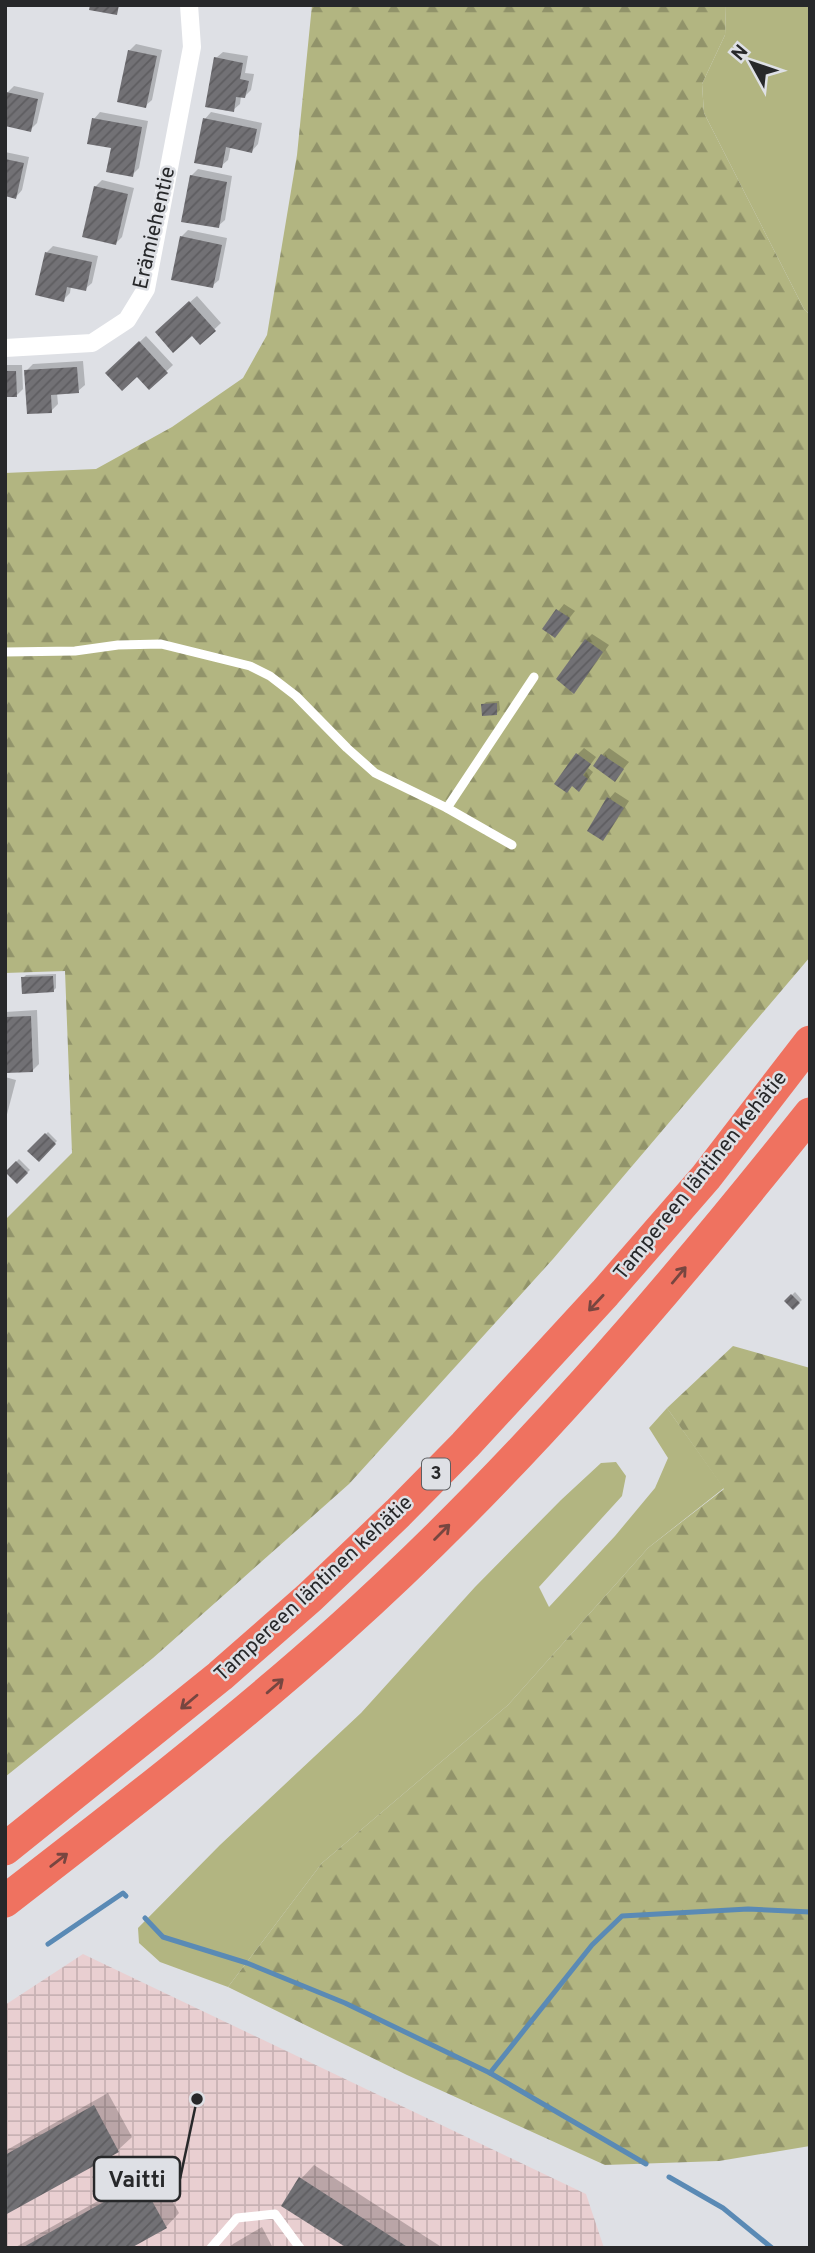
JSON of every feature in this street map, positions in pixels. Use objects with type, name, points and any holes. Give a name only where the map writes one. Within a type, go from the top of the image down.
[{"type":"highway","name":"Tampereen läntinen kehätie","points":[[5,1849],[220,1676],[310,1597],[398,1513],[465,1445],[605,1293],[706,1177],[810,1041]]},
{"type":"highway","name":"Tampereen läntinen kehätie","points":[[5,1901],[243,1714],[341,1628],[427,1546],[508,1466],[639,1322],[810,1114]]},
{"type":"street","name":"Erämiehentie","points":[[5,348],[92,343],[127,320],[146,289],[192,47],[189,5]]},
{"type":"lane","points":[[5,652],[75,651],[118,645],[161,644],[250,666],[270,676],[296,696],[376,773],[447,808],[512,845]]},
{"type":"lane","points":[[447,808],[534,677]]},
{"type":"lane","points":[[211,2248],[237,2218],[275,2214],[300,2248]]},
{"type":"shaded area","points":[[83,1954],[586,2194],[604,2248],[5,2248],[5,2005]]},
{"type":"green space","points":[[312,5],[726,5],[725,35],[702,84],[704,113],[804,309],[810,315],[810,957],[553,1259],[349,1484],[153,1658],[5,1777],[5,1220],[72,1153],[65,971],[5,973],[5,473],[96,469],[172,427],[243,378],[267,335],[297,155]]},
{"type":"green space","points":[[726,5],[810,5],[810,315],[804,309],[704,113],[702,84],[725,35]]},
{"type":"green space","points":[[733,1346],[810,1368],[810,2146],[719,2161],[605,2165],[407,2075],[228,1987],[322,1863],[508,1705],[648,1548],[724,1489],[667,1408]]},
{"type":"green space","points":[[667,1408],[724,1488],[648,1548],[508,1705],[322,1863],[228,1987],[160,1962],[139,1943],[138,1928],[220,1845],[361,1713],[475,1587],[561,1500],[601,1463],[616,1462],[626,1476],[622,1496],[539,1587],[549,1607],[655,1488],[668,1458],[649,1428]]},
{"type":"building","points":[[90,5],[119,5],[117,15],[89,10]]},
{"type":"building","points":[[128,50],[157,56],[146,108],[117,102]]},
{"type":"building","points":[[214,57],[243,63],[240,79],[249,81],[245,98],[236,97],[234,112],[205,107]]},
{"type":"building","points":[[6,92],[38,99],[31,132],[5,126]]},
{"type":"building","points":[[92,118],[142,127],[133,177],[106,172],[111,148],[87,144]]},
{"type":"building","points":[[203,118],[257,129],[252,153],[226,147],[222,168],[194,163]]},
{"type":"building","points":[[5,159],[24,163],[16,199],[5,196]]},
{"type":"building","points":[[190,175],[227,182],[219,228],[181,222]]},
{"type":"building","points":[[94,186],[128,194],[116,245],[82,237]]},
{"type":"building","points":[[180,236],[222,245],[213,288],[171,280]]},
{"type":"building","points":[[45,252],[92,262],[86,291],[67,287],[64,302],[35,295]]},
{"type":"building","points":[[189,301],[216,331],[200,345],[192,336],[173,353],[155,332]]},
{"type":"building","points":[[139,341],[168,373],[149,390],[137,377],[122,391],[105,373]]},
{"type":"building","points":[[77,367],[79,393],[51,395],[52,413],[27,414],[24,370]]},
{"type":"building","points":[[5,371],[16,371],[17,397],[5,397]]},
{"type":"building","points":[[556,609],[570,618],[555,638],[542,629]]},
{"type":"building","points":[[585,639],[603,652],[574,694],[556,679]]},
{"type":"building","points":[[497,703],[497,715],[482,716],[481,704]]},
{"type":"building","points":[[576,753],[591,764],[583,775],[588,779],[579,792],[572,786],[567,793],[554,784]]},
{"type":"building","points":[[601,754],[624,769],[615,782],[593,766]]},
{"type":"building","points":[[607,797],[624,808],[603,841],[587,831]]},
{"type":"building","points":[[53,976],[54,992],[22,994],[21,977]]},
{"type":"building","points":[[31,1016],[33,1072],[5,1073],[5,1017]]},
{"type":"building","points":[[45,1133],[56,1144],[39,1162],[27,1151]]},
{"type":"building","points":[[16,1161],[28,1173],[17,1184],[5,1172]]},
{"type":"building","points":[[791,1294],[800,1303],[793,1310],[784,1301]]},
{"type":"building","points":[[94,2105],[119,2152],[5,2215],[5,2155]]},
{"type":"building","points":[[299,2177],[409,2248],[347,2248],[281,2206]]},
{"type":"building","points":[[141,2181],[167,2228],[131,2248],[22,2248]]},
{"type":"waterway","points":[[48,1944],[123,1893],[126,1896]]},
{"type":"waterway","points":[[490,2073],[592,1945],[622,1916],[748,1909],[810,1912]]},
{"type":"waterway","points":[[145,1918],[163,1937],[247,1963],[345,2003],[490,2073],[646,2164]]},
{"type":"waterway","points":[[669,2177],[723,2208],[772,2248]]},
{"type":"place","name":"Vaitti","points":[[197,2099]]}]
